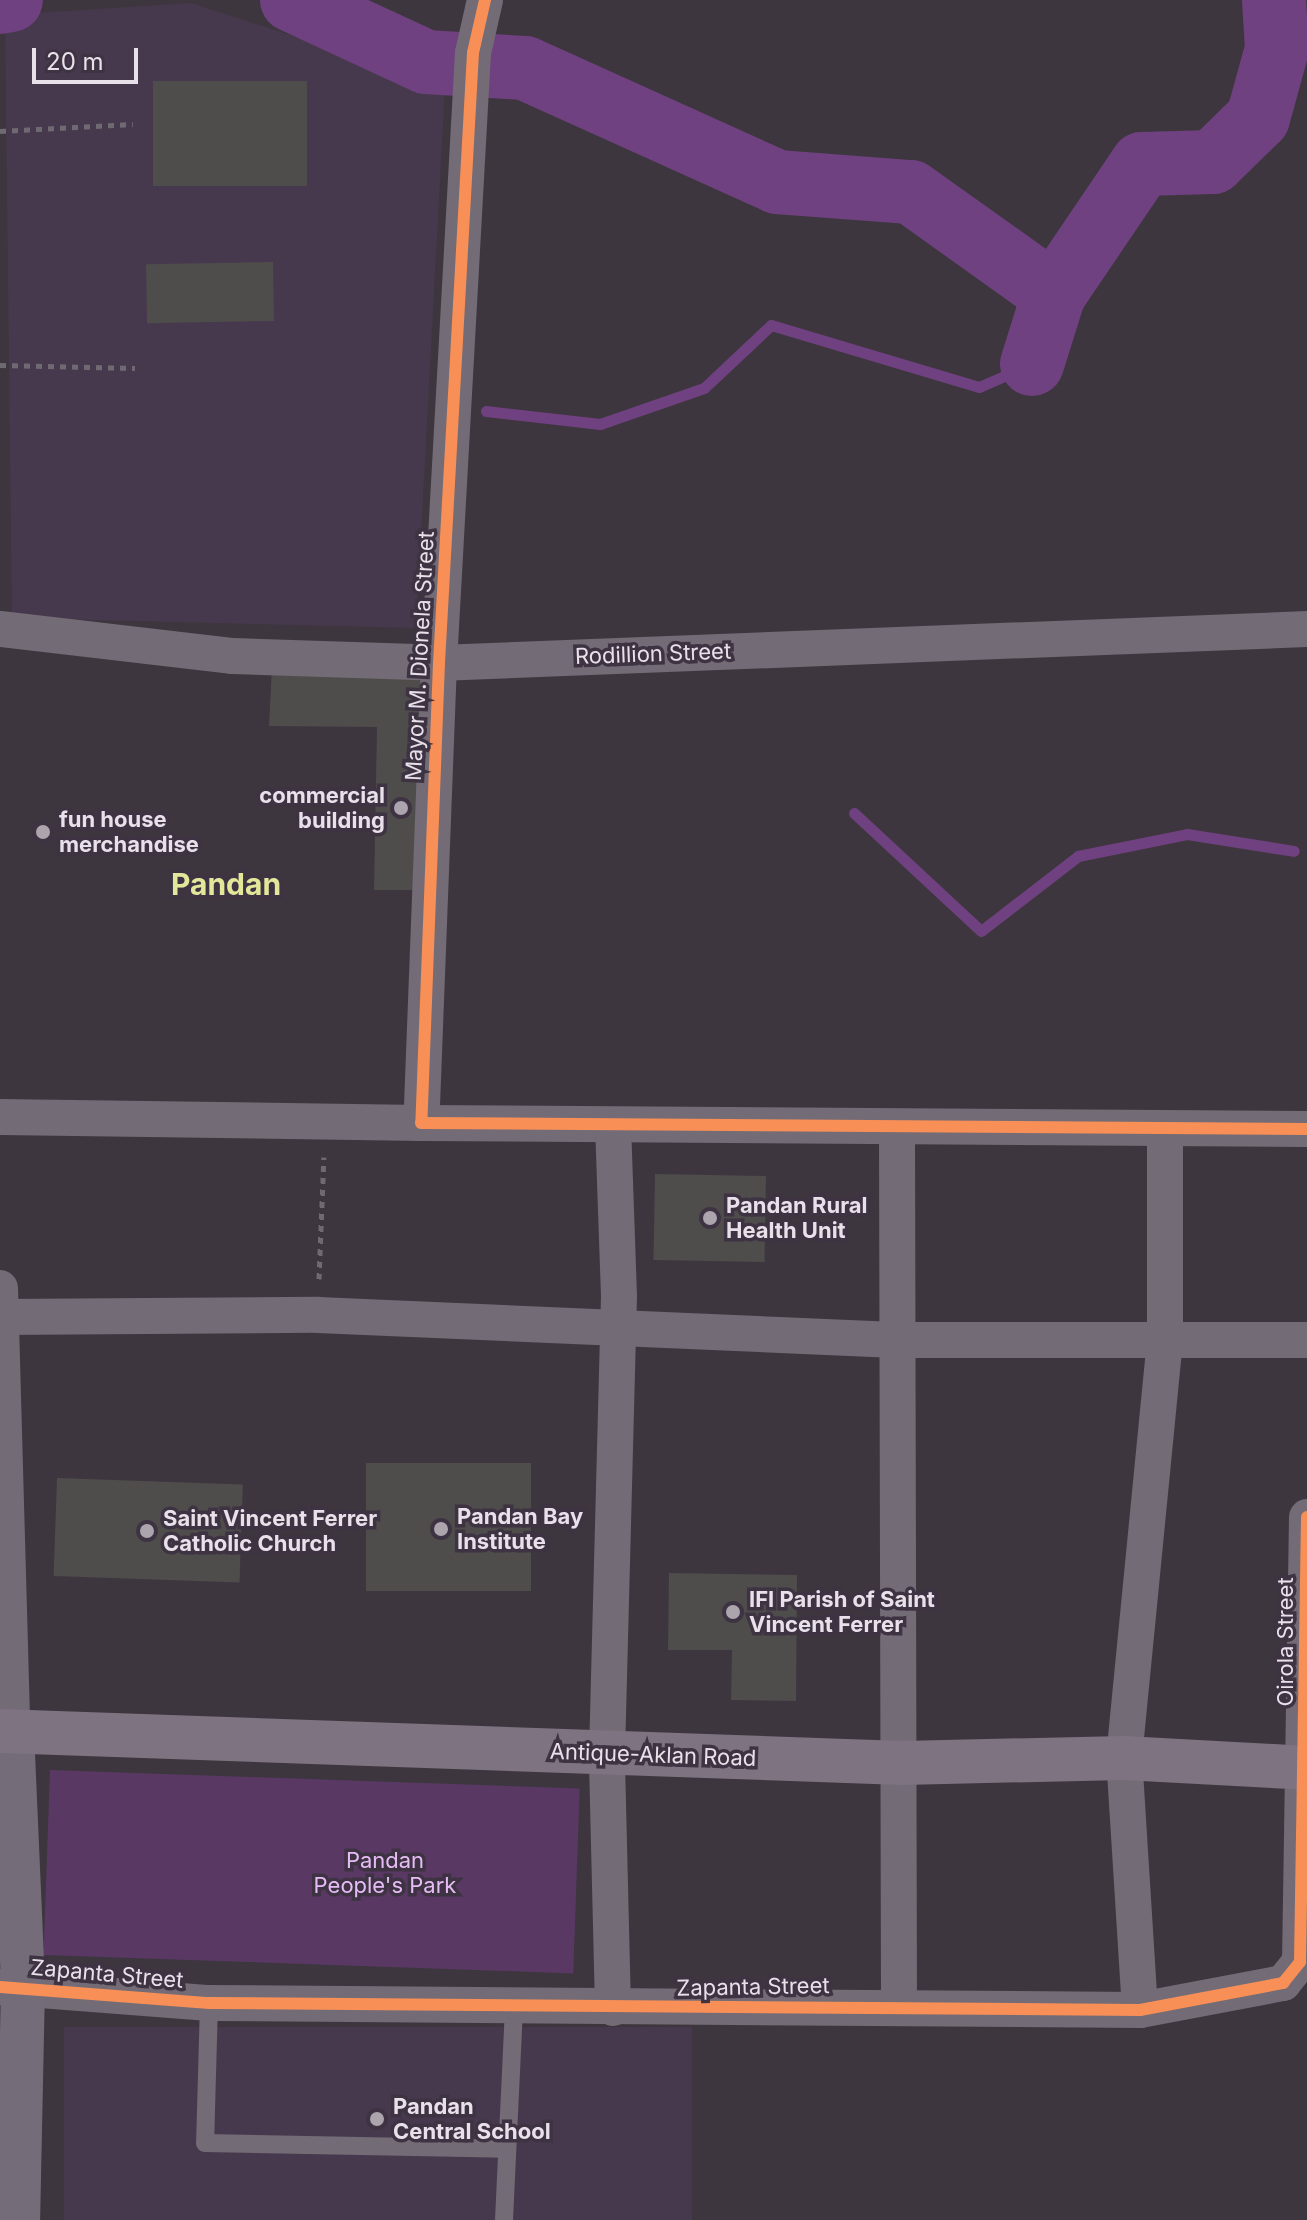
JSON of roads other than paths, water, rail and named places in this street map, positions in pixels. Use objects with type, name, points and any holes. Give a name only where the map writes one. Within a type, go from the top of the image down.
[{"type":"main road","name":"Antique-Aklan Road","points":[[6,1731],[902,1763],[1124,1758],[1306,1768]]},
{"type":"street","name":"Mayor M. Dionela Street","points":[[421,1123],[439,663],[473,67],[485,0]]},
{"type":"street","name":"Rodillion Street","points":[[0,629],[233,656],[439,663],[1307,629]]},
{"type":"street","points":[[0,1117],[613,1127],[1307,1129]]},
{"type":"street","points":[[613,1127],[619,1324],[607,1754],[613,2008]]},
{"type":"street","points":[[897,1128],[895,1340],[902,1763],[899,2005]]},
{"type":"street","points":[[1140,2010],[1124,1758],[1165,1340],[1165,1128]]},
{"type":"street","points":[[0,1288],[6,1731],[18,2220]]},
{"type":"street","points":[[1,1317],[318,1315],[619,1324],[895,1340],[1307,1340]]},
{"type":"street","name":"Oirola Street","points":[[1306,1768],[1307,1517]]},
{"type":"street","name":"Zapanta Street","points":[[11,1986],[209,2003],[514,2004],[613,2008],[899,2005],[1140,2010],[1283,1983],[1300,1962],[1306,1768]]},
{"type":"lane","points":[[209,2003],[205,2143],[507,2149]]},
{"type":"lane","points":[[504,2220],[514,2004]]},
{"type":"waterway","points":[[0,2],[11,0]]},
{"type":"waterway","points":[[292,0],[426,62],[525,68],[777,182],[911,192],[1054,294]]},
{"type":"waterway","points":[[1032,364],[1054,294],[1142,164],[1213,162],[1258,118],[1277,49],[1274,0]]},
{"type":"waterway","points":[[486,411],[600,424],[704,388],[771,325],[979,387],[1032,364]]},
{"type":"waterway","points":[[854,813],[981,931],[1078,856],[1187,834],[1294,851]]},
{"type":"place","name":"commercial building","points":[[401,808]]},
{"type":"place","name":"fun house merchandise","points":[[43,832]]},
{"type":"place","name":"Pandan Rural Health Unit","points":[[710,1218]]},
{"type":"place","name":"Pandan Bay Institute","points":[[441,1529]]},
{"type":"place","name":"Saint Vincent Ferrer Catholic Church","points":[[147,1531]]},
{"type":"place","name":"IFI Parish of Saint Vincent Ferrer","points":[[733,1612]]},
{"type":"place","name":"Pandan Central School","points":[[377,2119]]},
{"type":"district","name":"Pandan","points":[[226,884]]},
{"type":"park label","name":"Pandan People's Park","points":[[385,1872]]}]
